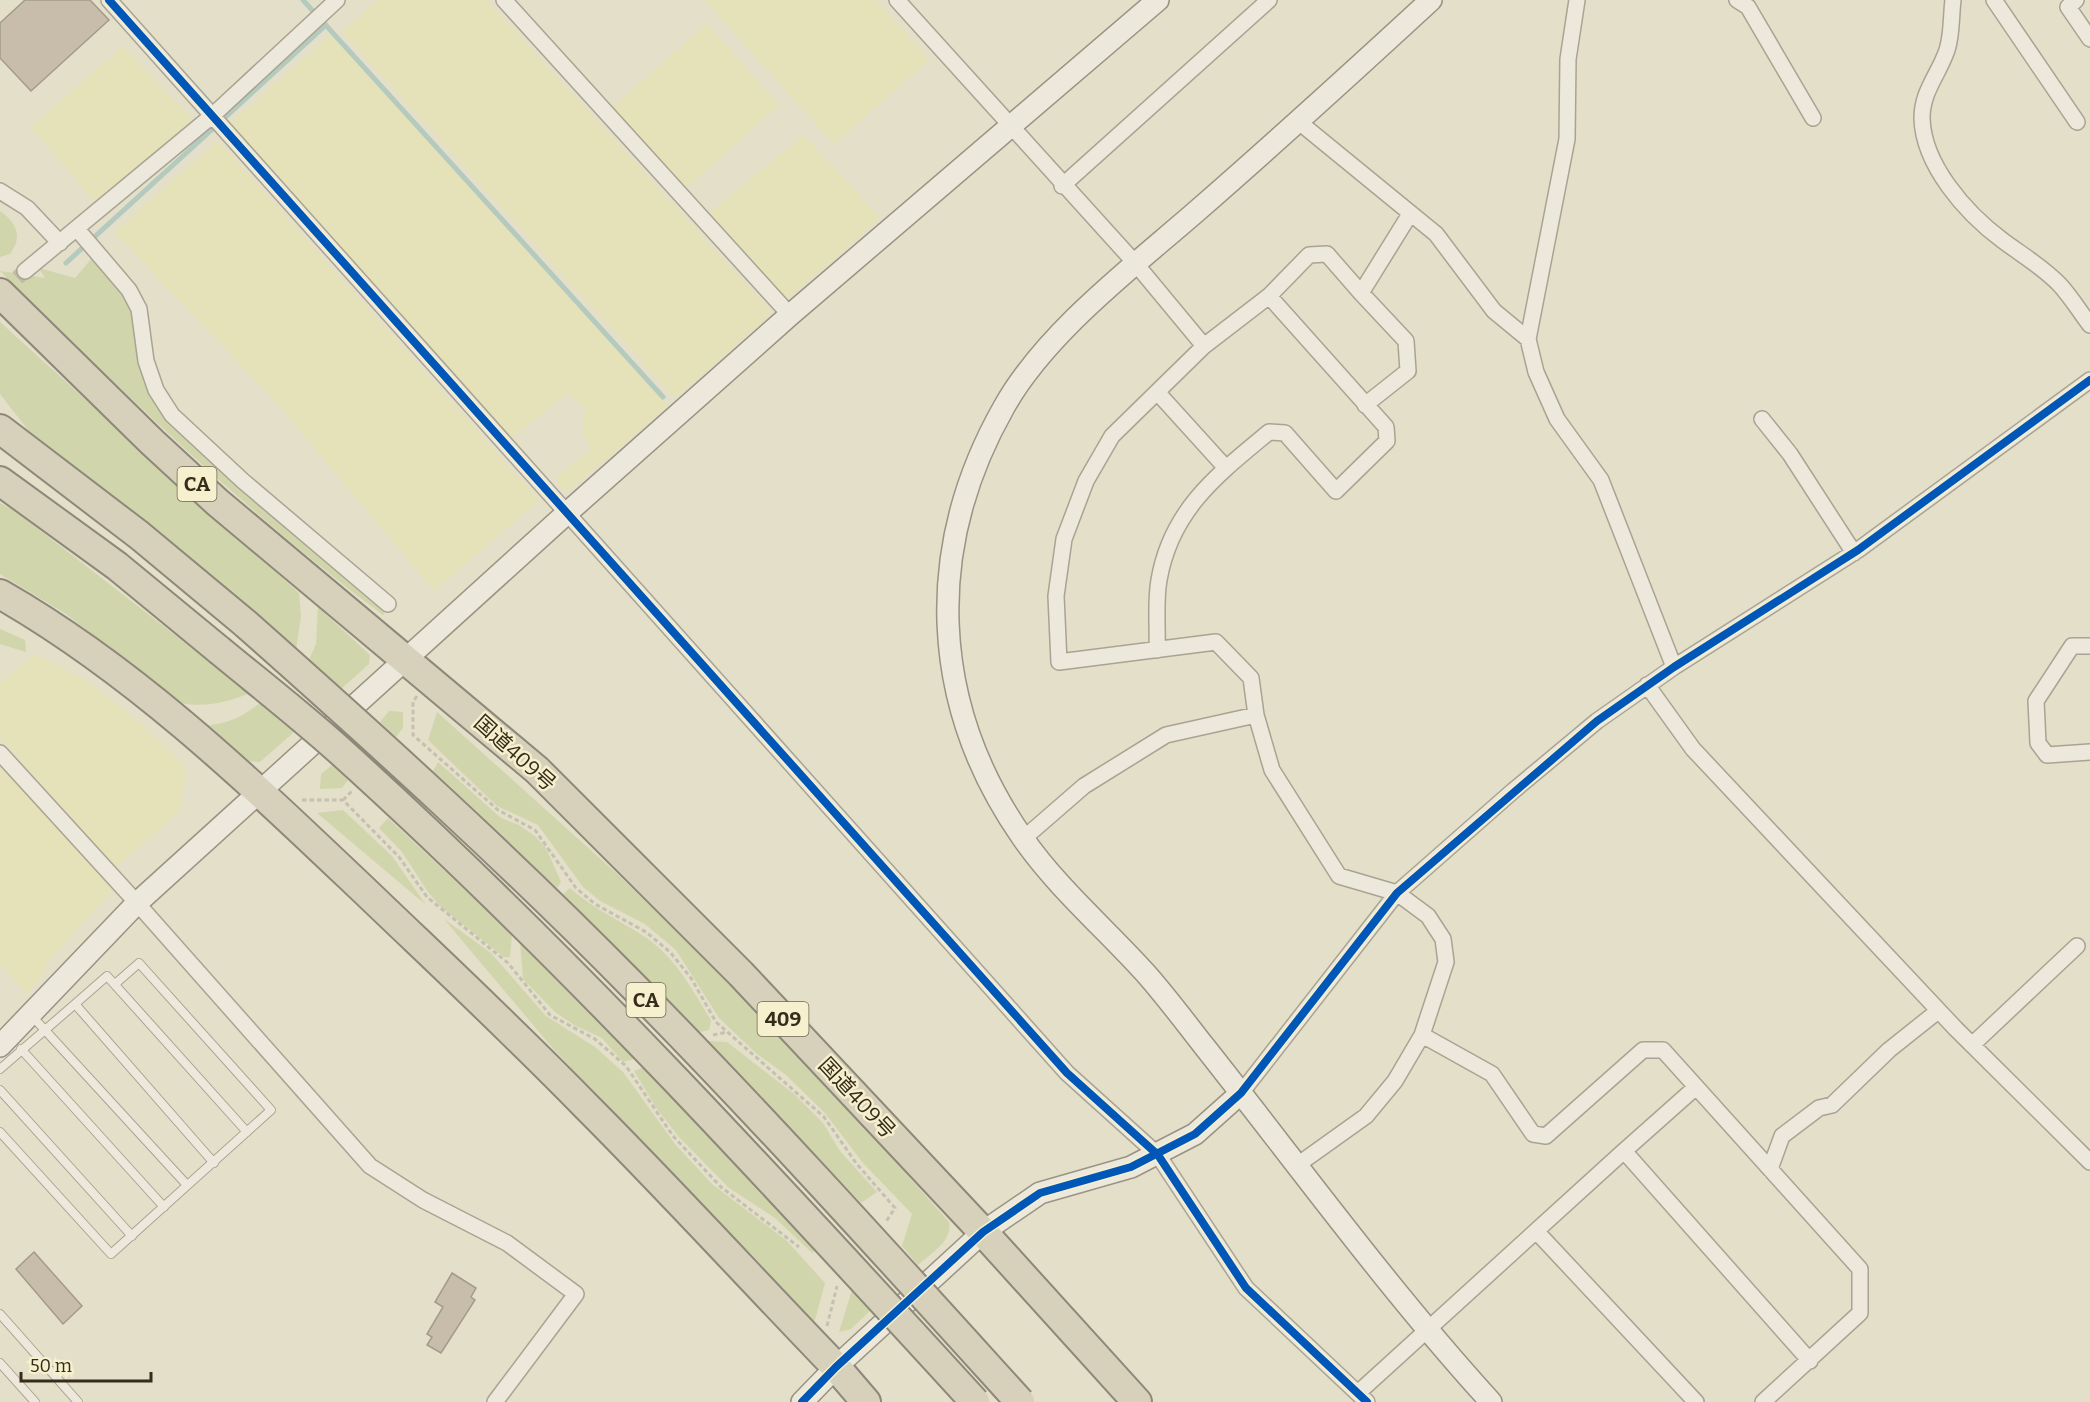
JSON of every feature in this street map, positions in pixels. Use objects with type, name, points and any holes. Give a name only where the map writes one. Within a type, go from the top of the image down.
[{"type":"highway","name":"CA","points":[[0,293],[152,442],[217,502],[408,659]]},
{"type":"highway","name":"CA","points":[[0,429],[139,535],[246,624],[491,846],[633,986],[820,1182],[1020,1402]]},
{"type":"highway","name":"CA","points":[[0,481],[117,566],[337,748],[467,869],[607,1009],[787,1197],[975,1402]]},
{"type":"highway","points":[[0,594],[32,612],[106,663],[173,715],[260,791],[586,1105],[836,1367],[866,1402]]},
{"type":"highway","name":"国道409号","points":[[408,659],[537,770],[741,974],[983,1232],[1137,1402]]},
{"type":"street","points":[[109,0],[1067,1073],[1158,1155],[1246,1288],[1363,1397],[1425,1330],[1696,1087]]},
{"type":"street","points":[[504,0],[790,315]]},
{"type":"street","points":[[897,0],[1062,186],[1136,264],[1204,346]]},
{"type":"street","points":[[10,1047],[37,1022],[137,903],[567,513],[790,315],[1158,0]]},
{"type":"street","points":[[1062,186],[1269,0]]},
{"type":"street","points":[[1431,0],[1299,122],[1068,326],[1033,365],[1004,405],[980,457],[960,512],[949,561],[946,622],[953,679],[966,733],[991,788],[1023,839],[1057,880],[1150,978],[1425,1330],[1491,1402]]},
{"type":"street","points":[[1577,0],[1568,59],[1567,139],[1528,339],[1536,372],[1557,419],[1600,480],[1674,667]]},
{"type":"street","points":[[1953,0],[1947,49],[1924,97],[1922,118],[1927,148],[1942,175],[1972,213],[2001,240],[2032,260],[2060,285],[2090,325]]},
{"type":"street","points":[[1994,0],[2077,122]]},
{"type":"street","points":[[2076,0],[2068,7],[2090,39]]},
{"type":"street","points":[[26,272],[60,243],[79,231],[213,116],[334,2]]},
{"type":"street","points":[[1747,2],[1813,118]]},
{"type":"street","points":[[1299,122],[1436,234],[1494,311],[1528,339]]},
{"type":"street","points":[[0,191],[27,208],[60,243]]},
{"type":"street","points":[[1361,293],[1410,214]]},
{"type":"street","points":[[79,231],[129,290],[139,309],[146,361],[156,390],[172,415],[243,481],[388,604]]},
{"type":"street","points":[[1296,1166],[1366,1116],[1395,1081],[1422,1035],[1446,963],[1443,939],[1428,916],[1397,893],[1339,876],[1272,770],[1256,715],[1251,678],[1216,642],[1059,662],[1056,596],[1064,539],[1086,481],[1112,436],[1204,346],[1269,296],[1309,255],[1328,254],[1406,341],[1408,371],[1365,405]]},
{"type":"street","points":[[1157,650],[1159,582],[1168,542],[1188,507],[1226,468],[1269,432],[1285,433],[1336,490],[1387,441],[1386,427],[1269,296]]},
{"type":"street","points":[[802,1402],[836,1367],[983,1232],[1040,1193],[1131,1167],[1196,1134],[1241,1093],[1397,893],[1580,735],[1674,667],[1854,553],[2090,380]]},
{"type":"street","points":[[1158,393],[1226,468]]},
{"type":"street","points":[[1762,419],[1790,454],[1854,553]]},
{"type":"street","points":[[2090,645],[2072,646],[2036,701],[2038,743],[2047,755],[2090,752]]},
{"type":"street","points":[[1647,685],[1693,749],[1938,1011],[2090,1162]]},
{"type":"street","points":[[1023,839],[1084,786],[1167,735],[1256,715]]},
{"type":"street","points":[[0,753],[137,903],[369,1166],[423,1200],[507,1243],[576,1294],[495,1402]]},
{"type":"street","points":[[1972,1045],[2077,946]]},
{"type":"street","points":[[1770,1169],[1782,1136],[1819,1108],[1832,1105],[1890,1050],[1938,1011]]},
{"type":"street","points":[[1422,1035],[1492,1074],[1533,1134],[1546,1136],[1643,1050],[1663,1050],[1860,1269],[1860,1313],[1763,1402]]},
{"type":"street","points":[[1624,1151],[1810,1361]]},
{"type":"street","points":[[1536,1231],[1696,1402]]},
{"type":"lane","points":[[0,1132],[111,1254],[271,1110],[139,963],[115,984]]},
{"type":"lane","points":[[187,1185],[37,1022],[75,1004],[107,976],[248,1131]]},
{"type":"lane","points":[[75,1004],[214,1163]]},
{"type":"lane","points":[[0,1069],[10,1047],[164,1207]]},
{"type":"lane","points":[[0,1090],[132,1236]]},
{"type":"lane","points":[[0,1314],[78,1402]]},
{"type":"lane","points":[[0,1363],[35,1402]]},
{"type":"path","points":[[432,680],[413,702],[413,735],[498,810],[535,830],[576,888],[595,904],[646,932],[670,952],[691,978],[716,1022],[824,1117],[856,1163],[896,1208],[882,1226]]},
{"type":"path","points":[[301,800],[343,800],[399,856],[427,897],[508,963],[550,1016],[595,1039],[626,1066],[673,1136],[721,1187],[802,1249]]},
{"type":"path","points":[[814,1344],[826,1332],[837,1287],[844,1278]]},
{"type":"path","points":[[830,1279],[837,1287]]},
{"type":"shaded area","points":[[377,0],[487,0],[772,313],[675,398],[342,32]]},
{"type":"shaded area","points":[[704,0],[876,0],[929,60],[834,144]]},
{"type":"shaded area","points":[[707,24],[779,105],[681,193],[608,111]]},
{"type":"shaded area","points":[[331,34],[668,406],[566,493],[555,478],[591,449],[582,432],[585,408],[568,393],[510,440],[227,126]]},
{"type":"shaded area","points":[[123,46],[194,122],[100,208],[31,127]]},
{"type":"shaded area","points":[[804,135],[880,218],[785,301],[706,215]]},
{"type":"shaded area","points":[[218,140],[539,500],[434,591],[274,400],[114,232]]},
{"type":"shaded area","points":[[35,654],[89,682],[146,728],[186,767],[180,811],[116,867],[0,738],[0,683]]},
{"type":"shaded area","points":[[3,768],[115,887],[44,966],[47,970],[27,995],[0,964],[0,769]]},
{"type":"green space","points":[[0,211],[11,220],[17,236],[10,254],[0,257]]},
{"type":"green space","points":[[92,258],[122,290],[133,307],[150,393],[387,610],[383,615],[332,576],[233,493],[138,405],[0,271],[45,278],[39,268],[75,278]]},
{"type":"green space","points":[[0,322],[299,593],[301,616],[296,650],[220,582],[32,435],[0,394]]},
{"type":"green space","points":[[0,503],[15,511],[250,693],[216,703],[199,705],[181,703],[66,614],[0,574]]},
{"type":"green space","points":[[318,607],[370,655],[369,664],[341,689],[309,660],[316,644]]},
{"type":"green space","points":[[0,629],[25,640],[26,652],[0,644]]},
{"type":"green space","points":[[260,703],[294,732],[260,762],[249,761],[203,726],[233,719]]},
{"type":"green space","points":[[389,711],[403,712],[403,728],[396,737],[380,722]]},
{"type":"green space","points":[[437,712],[615,872],[721,974],[818,1075],[949,1222],[948,1235],[935,1251],[918,1265],[902,1246],[912,1214],[863,1163],[825,1113],[786,1075],[757,1054],[719,1018],[676,950],[645,924],[600,901],[583,887],[538,825],[497,806],[428,740]]},
{"type":"green space","points":[[438,762],[501,818],[519,825],[535,836],[546,848],[561,882],[557,888],[433,771]]},
{"type":"green space","points":[[332,765],[348,780],[342,788],[320,789],[321,774]]},
{"type":"green space","points":[[343,810],[392,856],[426,905],[317,813]]},
{"type":"green space","points":[[388,818],[512,934],[510,957],[504,957],[441,907],[428,892],[402,852],[379,828]]},
{"type":"green space","points":[[570,888],[589,903],[648,939],[668,957],[684,976],[711,1020],[709,1030],[699,1032],[563,894]]},
{"type":"green space","points":[[444,919],[491,953],[546,1016],[595,1047],[623,1072],[675,1144],[712,1184],[787,1241],[825,1283],[815,1320],[807,1323],[550,1045]]},
{"type":"green space","points":[[520,940],[637,1058],[623,1062],[602,1038],[574,1025],[555,1012],[523,979]]},
{"type":"green space","points":[[707,1041],[727,1042],[794,1094],[823,1123],[840,1151],[877,1192],[861,1203]]},
{"type":"green space","points":[[644,1067],[816,1250],[812,1253],[775,1218],[729,1188],[679,1137],[657,1109],[634,1071]]},
{"type":"green space","points":[[852,1290],[871,1310],[851,1329],[839,1332]]},
{"type":"building","points":[[25,0],[90,0],[109,20],[31,91],[0,58],[0,23]]},
{"type":"building","points":[[34,1252],[82,1306],[63,1324],[16,1269]]},
{"type":"building","points":[[452,1273],[476,1288],[471,1297],[475,1300],[441,1353],[427,1345],[432,1337],[427,1334],[443,1307],[435,1302]]},
{"type":"waterway","points":[[303,0],[663,397]]},
{"type":"waterway","points":[[66,263],[326,25]]},
{"type":"tunnel","points":[[0,293],[25,271]]},
{"type":"cycle path","points":[[109,0],[1067,1073],[1158,1155],[1246,1288],[1367,1402]]},
{"type":"cycle path","points":[[802,1402],[836,1367],[983,1232],[1040,1193],[1131,1167],[1195,1134],[1241,1093],[1397,893],[1597,721],[1674,667],[1858,550],[2090,380]]}]
